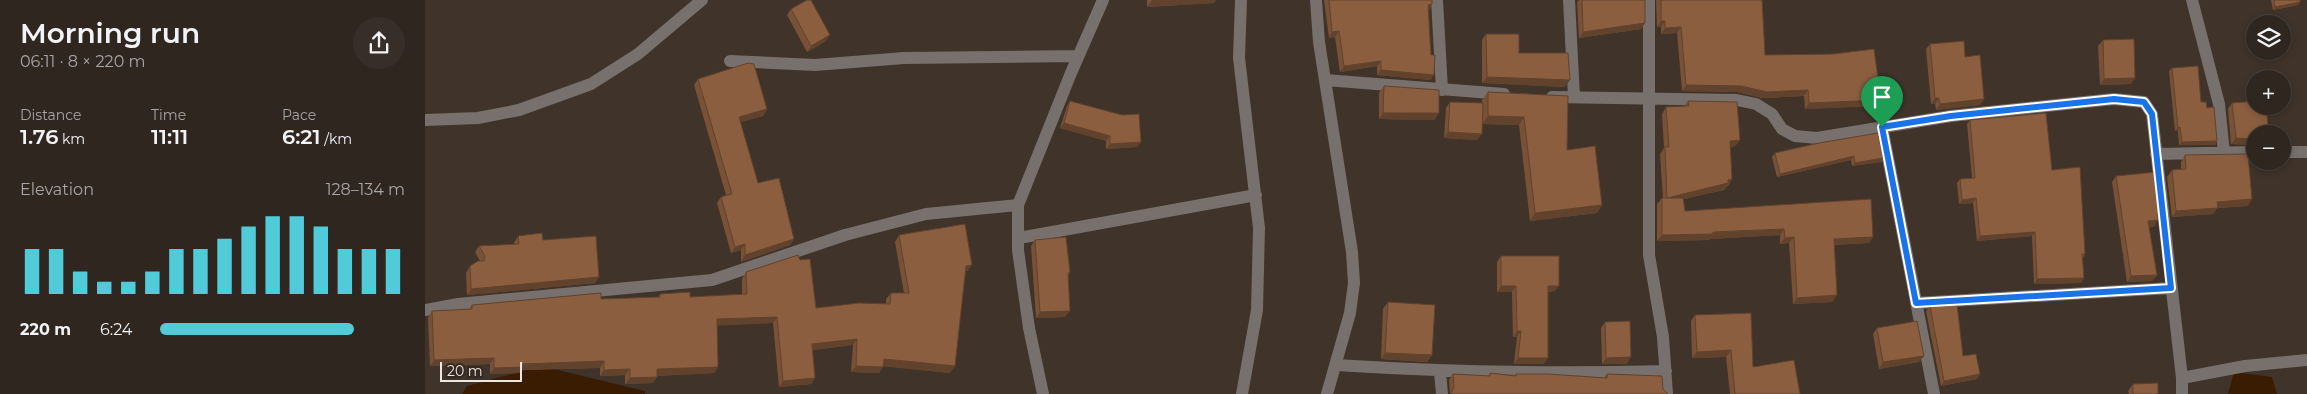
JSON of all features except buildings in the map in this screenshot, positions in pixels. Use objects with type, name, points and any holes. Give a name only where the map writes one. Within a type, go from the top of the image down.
[{"type":"street","points":[[425,120],[478,118],[519,110],[591,84],[638,54],[702,0]]},
{"type":"street","points":[[1043,394],[1029,328],[1019,238],[1018,205],[1078,56],[1103,0]]},
{"type":"street","points":[[1241,0],[1239,58],[1259,228],[1257,310],[1242,394]]},
{"type":"street","points":[[1315,0],[1325,80],[1352,252],[1354,283],[1350,313],[1327,394]]},
{"type":"street","points":[[1437,0],[1442,90]]},
{"type":"street","points":[[1569,0],[1574,97]]},
{"type":"street","points":[[1649,0],[1649,255],[1663,337],[1667,394]]},
{"type":"street","points":[[2192,0],[2219,104],[2224,153]]},
{"type":"street","points":[[730,61],[815,65],[904,58],[1078,56]]},
{"type":"street","points":[[1325,80],[1519,95]]},
{"type":"street","points":[[1538,96],[1737,100],[1756,104],[1772,114],[1781,129],[1795,136],[1817,138],[1951,116],[2130,99],[2144,102],[2152,114],[2182,378],[2182,394]]},
{"type":"street","points":[[1882,127],[1935,394]]},
{"type":"street","points":[[2156,154],[2246,152]]},
{"type":"street","points":[[2291,152],[2307,152]]},
{"type":"street","points":[[1019,238],[1256,195]]},
{"type":"street","points":[[425,310],[458,304],[712,280],[845,236],[926,214],[1018,205]]},
{"type":"street","points":[[1916,303],[2171,288]]},
{"type":"street","points":[[2182,378],[2245,366],[2307,360]]},
{"type":"street","points":[[1336,365],[1440,372],[1560,374],[1666,372]]},
{"type":"street","points":[[1440,372],[1442,394]]},
{"type":"shaded area","points":[[541,366],[645,391],[645,394],[462,394],[467,386]]},
{"type":"shaded area","points":[[2234,372],[2272,377],[2277,394],[2228,394]]},
{"type":"route","points":[[2114,99],[2130,99],[2144,102],[2152,114],[2171,288],[1916,303],[1882,127],[1951,116],[2114,99]]}]
